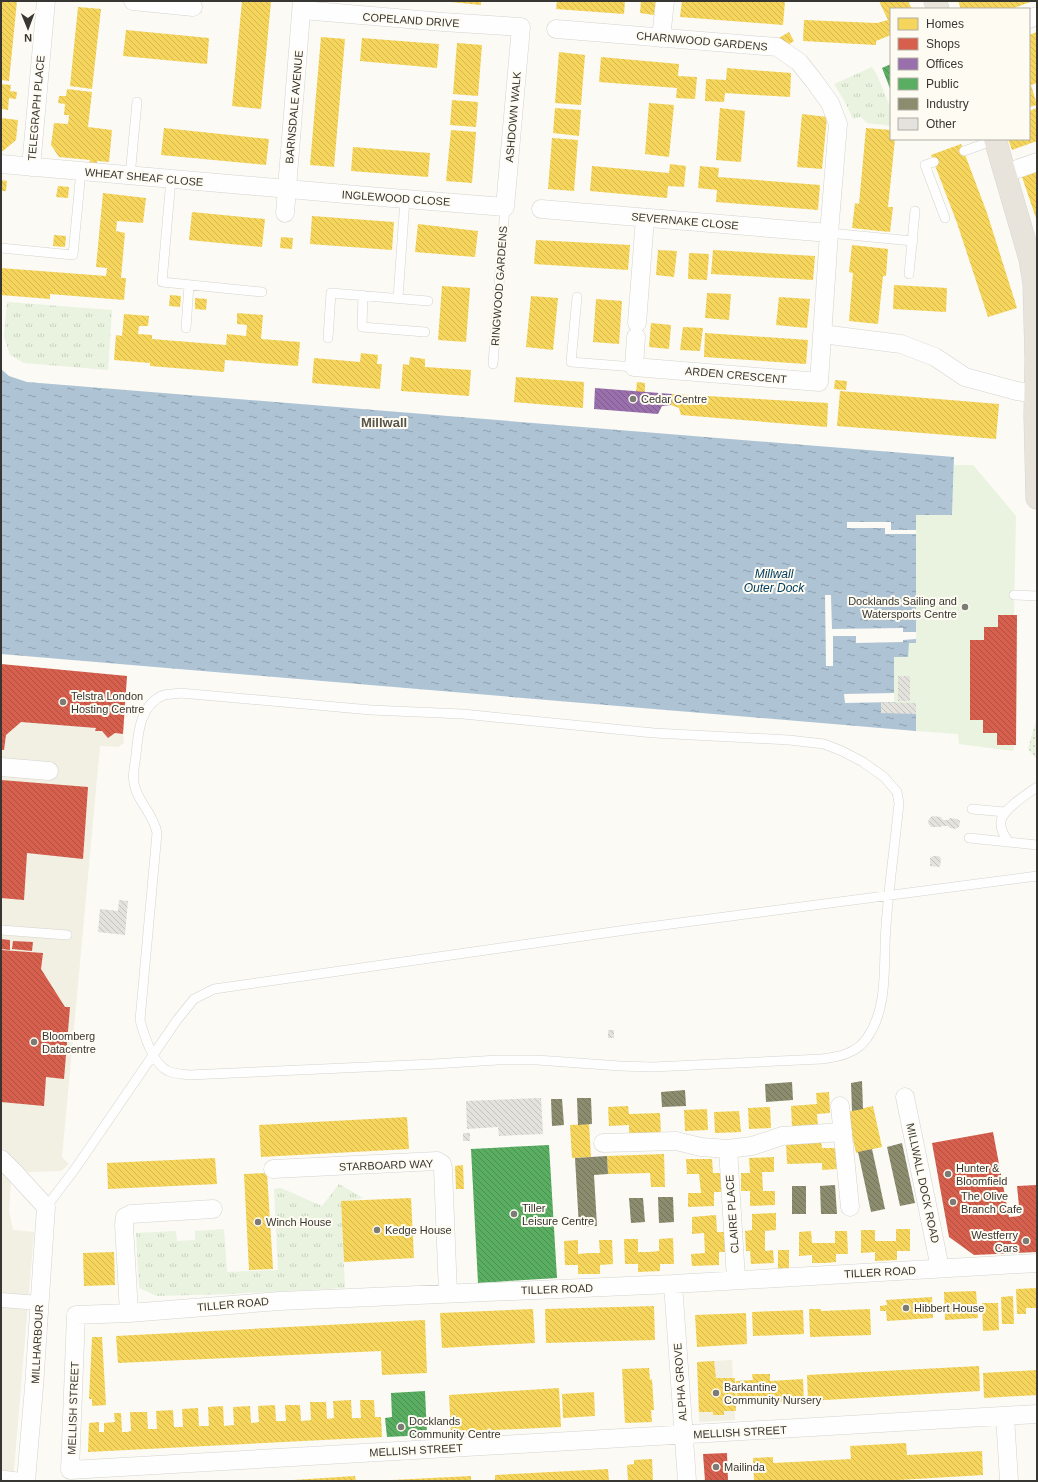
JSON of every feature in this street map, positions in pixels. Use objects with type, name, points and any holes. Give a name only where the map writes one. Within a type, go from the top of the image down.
[{"type":"main road","points":[[995,140],[1006,173],[1030,259],[1034,282],[1037,359],[1037,498]]},
{"type":"street","name":"TELEGRAPH PLACE","points":[[31,167],[46,1]]},
{"type":"street","points":[[133,1],[193,7]]},
{"type":"street","points":[[661,38],[665,1]]},
{"type":"street","name":"COPELAND DRIVE","points":[[302,6],[367,9],[521,26]]},
{"type":"street","name":"BARNSDALE AVENUE","points":[[284,213],[302,6]]},
{"type":"street","name":"ASHDOWN WALK","points":[[505,207],[521,26]]},
{"type":"street","name":"CHARNWOOD GARDENS","points":[[556,29],[777,47],[799,62],[830,103],[838,124],[822,334]]},
{"type":"street","points":[[1006,173],[1037,162]]},
{"type":"street","name":"WHEAT SHEAF CLOSE","points":[[1,164],[287,189]]},
{"type":"street","name":"INGLEWOOD CLOSE","points":[[287,189],[505,207]]},
{"type":"street","name":"SEVERNAKE CLOSE","points":[[541,209],[829,233]]},
{"type":"street","points":[[634,367],[645,218]]},
{"type":"street","points":[[822,334],[901,344],[935,357],[965,376],[1017,391],[1036,394]]},
{"type":"street","name":"ARDEN CRESCENT","points":[[634,367],[819,382],[822,334]]},
{"type":"street","points":[[1,767],[48,771]]},
{"type":"street","name":"MILLWALL DOCK ROAD","points":[[905,1097],[940,1268]]},
{"type":"street","points":[[840,1106],[844,1132],[850,1207]]},
{"type":"street","points":[[603,1143],[676,1141],[702,1147],[728,1149],[752,1146],[782,1136],[844,1132]]},
{"type":"street","name":"CLAIRE PLACE","points":[[728,1149],[736,1279]]},
{"type":"street","points":[[1,1159],[46,1207]]},
{"type":"street","name":"STARBOARD WAY","points":[[273,1170],[437,1162],[442,1164],[444,1169],[448,1293]]},
{"type":"street","name":"MILLHARBOUR","points":[[26,1480],[46,1207]]},
{"type":"street","points":[[129,1313],[124,1225],[125,1217],[131,1214],[213,1209]]},
{"type":"street","name":"TILLER ROAD","points":[[76,1315],[129,1313],[280,1301],[673,1284],[736,1279],[1037,1263]]},
{"type":"street","name":"ALPHA GROVE","points":[[673,1284],[687,1481]]},
{"type":"street","points":[[1,1300],[39,1303]]},
{"type":"street","name":"MELLISH STREET","points":[[76,1315],[70,1470],[1037,1414]]},
{"type":"street","points":[[1004,1416],[1009,1481]]},
{"type":"lane","points":[[130,176],[137,102]]},
{"type":"lane","points":[[964,151],[995,140]]},
{"type":"lane","points":[[934,162],[925,165],[945,218]]},
{"type":"lane","points":[[1,248],[73,255],[81,171]]},
{"type":"lane","points":[[171,179],[162,282],[262,292]]},
{"type":"lane","points":[[398,298],[405,199]]},
{"type":"lane","name":"RINGWOOD GARDENS","points":[[493,364],[505,207]]},
{"type":"lane","points":[[909,274],[915,211]]},
{"type":"lane","points":[[829,233],[913,241]]},
{"type":"lane","points":[[186,328],[189,285]]},
{"type":"lane","points":[[328,338],[331,293],[428,300]]},
{"type":"lane","points":[[363,295],[362,327],[425,332]]},
{"type":"lane","points":[[577,297],[571,362],[634,367]]},
{"type":"lane","points":[[1014,595],[1037,596]]},
{"type":"lane","points":[[180,693],[371,710],[463,714],[654,733],[789,740],[824,744],[863,762],[884,777],[897,792],[899,803],[886,926],[882,1005],[876,1024],[866,1040],[854,1050],[840,1056],[822,1059],[653,1067],[537,1060],[498,1060],[189,1075],[176,1074],[167,1070],[159,1065],[153,1054],[144,1034],[140,1020],[157,833],[151,814],[138,797],[134,782],[138,734],[144,712],[154,701],[165,695],[180,693]]},
{"type":"lane","points":[[1008,841],[1002,832],[1001,821],[1005,812],[1037,786]]},
{"type":"lane","points":[[972,809],[1005,812]]},
{"type":"lane","points":[[970,838],[1037,845]]},
{"type":"lane","points":[[46,1207],[75,1170],[177,1020],[194,999],[214,989],[625,930],[1037,876]]},
{"type":"lane","points":[[1,930],[67,935]]},
{"type":"lane","points":[[1,1476],[26,1480]]},
{"type":"shaded area","points":[[1,664],[127,676],[123,734],[124,743],[118,747],[100,746],[62,1157],[69,1164],[61,1171],[28,1172],[19,1165],[8,1179],[11,1183],[9,1211],[13,1230],[34,1232],[13,1481],[1,1481]]},
{"type":"shaded area","name":"Barkantine Community Nursery","points":[[732,1360],[735,1420],[699,1422],[697,1362]]},
{"type":"green space","points":[[872,67],[877,75],[890,107],[890,126],[867,123],[861,117],[853,119],[834,84]]},
{"type":"green space","points":[[7,302],[112,310],[108,370],[24,363],[10,355],[4,337]]},
{"type":"green space","name":"Docklands Sailing and Watersports Centre","points":[[954,465],[973,465],[1016,516],[1014,615],[1017,615],[1016,745],[1014,746],[1013,751],[959,744],[958,734],[916,731],[916,714],[881,702],[894,702],[894,657],[909,643],[916,643],[916,515],[952,515]]},
{"type":"green space","points":[[1036,721],[1037,724],[1037,759],[1028,749]]},
{"type":"green space","points":[[339,1184],[363,1198],[341,1202],[345,1288],[157,1296],[139,1288],[136,1233],[176,1231],[177,1241],[195,1240],[195,1231],[224,1229],[227,1272],[278,1270],[274,1189],[281,1188],[322,1206]]},
{"type":"water","name":"Millwall Outer Dock","points":[[1,369],[9,376],[27,382],[954,457],[952,515],[916,515],[916,643],[909,643],[908,657],[894,657],[894,702],[916,714],[916,731],[1,654]]},
{"type":"pier","points":[[847,522],[891,522],[891,530],[916,530],[916,534],[885,534],[885,528],[847,528]]},
{"type":"pier","points":[[825,595],[831,595],[832,629],[903,628],[903,632],[916,632],[916,639],[903,640],[903,642],[856,643],[856,636],[833,636],[833,666],[826,666]]},
{"type":"pier","points":[[894,693],[894,702],[845,703],[844,694]]},
{"type":"building: Homes","points":[[1,1],[17,1],[9,81],[1,80]]},
{"type":"building: Homes","points":[[242,1],[271,1],[261,109],[232,106]]},
{"type":"building: Homes","points":[[481,1],[481,5],[451,2]]},
{"type":"building: Homes","points":[[557,1],[625,1],[624,14],[556,9]]},
{"type":"building: Homes","points":[[641,1],[656,1],[654,15],[640,13]]},
{"type":"building: Homes","points":[[682,1],[785,1],[783,25],[680,17]]},
{"type":"building: Homes","points":[[879,1],[908,1],[912,8],[890,8],[890,35],[876,41],[876,45],[803,41],[804,20],[877,23],[888,20]]},
{"type":"building: Homes","points":[[958,1],[1033,1],[1014,8],[961,8]]},
{"type":"building: Homes","points":[[78,7],[101,9],[92,89],[70,86]]},
{"type":"building: Homes","points":[[126,30],[209,38],[207,64],[123,56]]},
{"type":"building: Homes","points":[[789,32],[794,41],[783,48],[777,39]]},
{"type":"building: Homes","points":[[1037,32],[1037,83],[1031,85],[1037,105],[1030,107],[1030,35]]},
{"type":"building: Homes","points":[[321,37],[345,39],[334,167],[310,165]]},
{"type":"building: Homes","points":[[362,38],[439,44],[437,68],[360,61]]},
{"type":"building: Homes","points":[[457,43],[482,45],[478,96],[453,94]]},
{"type":"building: Homes","points":[[559,52],[585,55],[581,105],[555,103]]},
{"type":"building: Homes","points":[[601,57],[679,64],[678,76],[697,77],[695,99],[676,98],[677,88],[599,82]]},
{"type":"building: Homes","points":[[727,68],[791,73],[790,97],[725,93],[724,102],[705,101],[706,79],[726,80]]},
{"type":"building: Homes","points":[[1,84],[11,85],[10,91],[17,92],[16,99],[9,98],[8,110],[2,109],[2,113],[1,113]]},
{"type":"building: Homes","points":[[67,89],[92,92],[88,127],[112,130],[109,162],[97,161],[97,166],[89,165],[90,160],[59,157],[51,145],[54,123],[68,124],[69,115],[64,115],[65,104],[58,103],[59,96],[66,96]]},
{"type":"building: Homes","points":[[452,100],[478,102],[476,127],[450,125]]},
{"type":"building: Homes","points":[[649,103],[674,105],[669,157],[645,154]]},
{"type":"building: Homes","points":[[555,108],[581,110],[579,136],[553,133]]},
{"type":"building: Homes","points":[[720,108],[745,111],[741,162],[716,160]]},
{"type":"building: Homes","points":[[1037,108],[1037,141],[1012,150],[1008,140],[1030,140],[1030,111]]},
{"type":"building: Homes","points":[[802,114],[827,117],[822,169],[797,167]]},
{"type":"building: Homes","points":[[1,118],[18,120],[16,140],[3,151],[1,151]]},
{"type":"building: Homes","points":[[164,128],[269,139],[266,165],[161,155]]},
{"type":"building: Homes","points":[[866,128],[890,130],[890,140],[895,140],[888,207],[893,207],[890,232],[852,228],[855,203],[859,204]]},
{"type":"building: Homes","points":[[451,130],[476,132],[472,183],[446,181]]},
{"type":"building: Homes","points":[[552,138],[578,140],[574,191],[548,189]]},
{"type":"building: Homes","points":[[961,144],[987,213],[1017,308],[988,317],[957,223],[931,155]]},
{"type":"building: Homes","points":[[353,147],[430,153],[428,177],[351,171]]},
{"type":"building: Homes","points":[[670,164],[686,166],[684,187],[668,186],[667,198],[590,191],[592,166],[669,173]]},
{"type":"building: Homes","points":[[700,166],[719,168],[718,177],[820,185],[818,210],[716,202],[717,190],[698,188]]},
{"type":"building: Homes","points":[[1037,171],[1037,221],[1022,177]]},
{"type":"building: Homes","points":[[1,180],[7,181],[6,191],[1,191]]},
{"type":"building: Homes","points":[[58,186],[69,187],[68,198],[56,197]]},
{"type":"building: Homes","points":[[103,193],[146,198],[143,223],[117,221],[116,231],[125,233],[121,278],[126,278],[124,300],[50,294],[50,299],[1,295],[1,268],[106,276],[107,268],[96,267]]},
{"type":"building: Homes","points":[[192,212],[265,219],[262,247],[189,240]]},
{"type":"building: Homes","points":[[312,216],[394,222],[392,250],[310,244]]},
{"type":"building: Homes","points":[[418,224],[478,231],[475,257],[415,252]]},
{"type":"building: Homes","points":[[54,235],[66,236],[65,247],[53,246]]},
{"type":"building: Homes","points":[[281,237],[293,238],[292,249],[280,248]]},
{"type":"building: Homes","points":[[536,240],[630,245],[628,270],[534,264]]},
{"type":"building: Homes","points":[[852,245],[888,249],[886,276],[883,276],[878,324],[849,321],[853,273],[849,272]]},
{"type":"building: Homes","points":[[658,250],[677,251],[674,277],[656,275]]},
{"type":"building: Homes","points":[[713,250],[815,256],[813,280],[711,274]]},
{"type":"building: Homes","points":[[689,253],[709,254],[707,280],[688,279]]},
{"type":"building: Homes","points":[[894,285],[947,288],[946,312],[893,309]]},
{"type":"building: Homes","points":[[442,286],[470,288],[466,342],[438,340]]},
{"type":"building: Homes","points":[[707,293],[731,294],[729,320],[705,318]]},
{"type":"building: Homes","points":[[170,295],[181,296],[180,307],[169,306]]},
{"type":"building: Homes","points":[[531,296],[558,298],[553,350],[526,347]]},
{"type":"building: Homes","points":[[779,297],[810,299],[807,328],[776,325]]},
{"type":"building: Homes","points":[[195,298],[207,299],[206,310],[195,309]]},
{"type":"building: Homes","points":[[596,299],[622,301],[619,344],[593,342]]},
{"type":"building: Homes","points":[[237,313],[263,315],[261,339],[300,342],[298,366],[225,360],[224,372],[150,366],[150,363],[114,360],[116,335],[122,336],[124,314],[149,316],[148,326],[139,326],[138,334],[152,335],[152,339],[226,345],[227,334],[246,336],[247,325],[237,324]]},
{"type":"building: Homes","points":[[651,323],[671,325],[669,349],[649,347]]},
{"type":"building: Homes","points":[[683,327],[703,328],[700,351],[680,350]]},
{"type":"building: Homes","points":[[705,333],[808,340],[806,364],[704,357]]},
{"type":"building: Homes","points":[[361,353],[378,355],[377,364],[382,364],[380,389],[312,383],[314,358],[360,362]]},
{"type":"building: Homes","points":[[410,357],[425,359],[425,367],[471,370],[469,396],[401,391],[403,364],[409,365]]},
{"type":"building: Homes","points":[[516,377],[584,382],[583,408],[514,402]]},
{"type":"building: Homes","points":[[835,380],[847,381],[846,390],[834,389]]},
{"type":"building: Homes","points":[[637,382],[645,383],[645,393],[636,392]]},
{"type":"building: Homes","points":[[840,391],[999,404],[996,439],[837,426]]},
{"type":"building: Homes","points":[[672,394],[828,403],[827,427],[681,415],[679,408],[671,405]]},
{"type":"building: Homes","points":[[829,1092],[830,1113],[817,1114],[818,1125],[792,1127],[791,1106],[817,1104],[816,1093]]},
{"type":"building: Homes","points":[[628,1106],[629,1114],[660,1113],[661,1135],[629,1136],[629,1125],[609,1126],[608,1107]]},
{"type":"building: Homes","points":[[873,1106],[882,1147],[856,1153],[847,1112]]},
{"type":"building: Homes","points":[[770,1107],[771,1128],[749,1129],[748,1108]]},
{"type":"building: Homes","points":[[707,1109],[708,1130],[685,1131],[684,1110]]},
{"type":"building: Homes","points":[[739,1111],[741,1132],[715,1133],[714,1112]]},
{"type":"building: Homes","points":[[407,1117],[409,1149],[261,1157],[259,1125]]},
{"type":"building: Homes","points":[[589,1124],[591,1157],[572,1158],[570,1125]]},
{"type":"building: Homes","points":[[821,1141],[822,1148],[836,1148],[837,1169],[822,1170],[822,1163],[787,1164],[786,1143]]},
{"type":"building: Homes","points":[[664,1154],[665,1187],[651,1187],[650,1173],[608,1174],[607,1156]]},
{"type":"building: Homes","points":[[774,1157],[774,1172],[762,1172],[763,1191],[775,1191],[775,1205],[750,1206],[750,1191],[741,1191],[741,1173],[750,1173],[749,1158]]},
{"type":"building: Homes","points":[[215,1158],[217,1184],[108,1189],[107,1163]]},
{"type":"building: Homes","points":[[686,1159],[712,1159],[713,1173],[721,1173],[721,1192],[714,1192],[714,1206],[688,1207],[688,1193],[701,1193],[699,1174],[687,1174]]},
{"type":"building: Homes","points":[[463,1165],[464,1189],[456,1189],[455,1166]]},
{"type":"building: Homes","name":"Winch House","points":[[267,1173],[273,1269],[249,1270],[244,1174]]},
{"type":"building: Homes","name":"Kedge House","points":[[411,1198],[414,1258],[344,1262],[341,1201]]},
{"type":"building: Homes","points":[[776,1213],[776,1230],[765,1231],[765,1251],[773,1250],[774,1263],[751,1264],[750,1251],[746,1251],[745,1231],[752,1230],[752,1214]]},
{"type":"building: Homes","points":[[716,1215],[717,1232],[725,1232],[726,1252],[719,1252],[719,1265],[692,1266],[691,1254],[705,1253],[704,1233],[692,1234],[692,1217]]},
{"type":"building: Homes","points":[[896,1229],[910,1229],[910,1251],[897,1251],[897,1260],[875,1261],[875,1252],[861,1253],[861,1230],[875,1230],[875,1241],[896,1241]]},
{"type":"building: Homes","points":[[811,1231],[812,1243],[835,1243],[835,1231],[847,1231],[848,1254],[836,1254],[836,1262],[825,1263],[812,1263],[812,1255],[799,1256],[799,1232]]},
{"type":"building: Homes","points":[[673,1238],[674,1264],[660,1264],[660,1271],[638,1272],[638,1264],[625,1264],[624,1239],[638,1239],[638,1252],[649,1252],[659,1251],[659,1239]]},
{"type":"building: Homes","points":[[578,1240],[578,1254],[600,1253],[599,1240],[612,1240],[613,1264],[600,1265],[600,1274],[578,1274],[578,1265],[565,1265],[564,1241]]},
{"type":"building: Homes","points":[[778,1250],[789,1250],[789,1270],[778,1270]]},
{"type":"building: Homes","points":[[114,1252],[115,1285],[84,1286],[83,1253]]},
{"type":"building: Homes","points":[[1037,1288],[1037,1308],[1026,1308],[1026,1314],[1017,1314],[1016,1289]]},
{"type":"building: Homes","points":[[976,1291],[978,1318],[945,1320],[944,1292]]},
{"type":"building: Homes","points":[[1013,1296],[1014,1324],[1002,1324],[1001,1297]]},
{"type":"building: Homes","name":"Hibbert House","points":[[932,1297],[933,1318],[887,1321],[886,1311],[880,1311],[880,1306],[887,1305],[886,1300]]},
{"type":"building: Homes","points":[[982,1303],[998,1303],[999,1330],[983,1331]]},
{"type":"building: Homes","points":[[654,1306],[655,1340],[546,1343],[545,1309]]},
{"type":"building: Homes","points":[[533,1309],[535,1343],[442,1348],[440,1313]]},
{"type":"building: Homes","points":[[809,1309],[821,1309],[821,1311],[870,1309],[871,1335],[810,1337]]},
{"type":"building: Homes","points":[[803,1310],[804,1334],[753,1336],[752,1312]]},
{"type":"building: Homes","points":[[746,1313],[747,1344],[697,1347],[695,1315]]},
{"type":"building: Homes","points":[[425,1320],[427,1373],[382,1375],[381,1351],[118,1363],[116,1336]]},
{"type":"building: Homes","points":[[92,1337],[102,1337],[106,1405],[92,1406],[92,1399],[89,1399]]},
{"type":"building: Homes","name":"Barkantine Community Nursery","points":[[714,1361],[716,1378],[735,1378],[736,1411],[724,1411],[724,1415],[713,1415],[713,1412],[699,1412],[697,1362]]},
{"type":"building: Homes","points":[[979,1366],[980,1391],[808,1401],[807,1375]]},
{"type":"building: Homes","points":[[649,1368],[650,1380],[652,1379],[654,1410],[651,1410],[652,1422],[625,1423],[622,1369]]},
{"type":"building: Homes","points":[[1037,1370],[1037,1395],[984,1398],[983,1373]]},
{"type":"building: Homes","points":[[752,1374],[770,1374],[770,1381],[803,1379],[804,1401],[737,1404],[736,1381],[753,1380]]},
{"type":"building: Homes","points":[[559,1388],[561,1427],[451,1432],[449,1395]]},
{"type":"building: Homes","points":[[594,1392],[595,1416],[563,1418],[562,1394]]},
{"type":"building: Homes","points":[[351,1400],[352,1418],[361,1418],[360,1400],[374,1400],[375,1417],[381,1417],[382,1437],[88,1452],[89,1423],[99,1422],[99,1432],[104,1432],[104,1423],[115,1422],[114,1413],[121,1413],[122,1432],[127,1432],[131,1431],[130,1412],[147,1412],[148,1429],[157,1429],[156,1411],[173,1410],[174,1427],[183,1427],[182,1409],[198,1408],[199,1426],[209,1426],[208,1407],[223,1406],[224,1426],[234,1425],[233,1407],[250,1406],[251,1423],[259,1422],[258,1406],[275,1405],[276,1421],[286,1421],[285,1405],[300,1405],[301,1421],[311,1420],[310,1402],[326,1402],[327,1419],[334,1418],[333,1401]]},
{"type":"building: Homes","points":[[906,1443],[907,1455],[982,1451],[983,1475],[882,1481],[754,1481],[753,1458],[773,1457],[773,1463],[851,1459],[850,1446]]},
{"type":"building: Homes","points":[[652,1459],[653,1481],[628,1481],[627,1465],[634,1464],[634,1460]]},
{"type":"building: Homes","points":[[608,1469],[609,1481],[495,1481],[495,1475]]},
{"type":"building: Homes","points":[[355,1476],[356,1481],[293,1481],[293,1480]]},
{"type":"building: Homes","points":[[471,1476],[471,1481],[392,1481],[392,1480]]},
{"type":"building: Shops","name":"Docklands Sailing and Watersports Centre","points":[[998,615],[1017,615],[1016,745],[997,745],[997,733],[983,733],[983,720],[970,720],[970,640],[984,640],[984,627],[998,627]]},
{"type":"building: Shops","name":"Telstra London Hosting Centre","points":[[1,664],[127,676],[123,734],[115,733],[108,738],[102,731],[95,731],[96,728],[21,722],[6,735],[4,750],[1,750]]},
{"type":"building: Shops","points":[[1,780],[88,787],[83,859],[27,853],[24,900],[1,898]]},
{"type":"building: Shops","points":[[1,939],[10,940],[10,950],[1,949]]},
{"type":"building: Shops","points":[[13,941],[33,942],[32,951],[12,949]]},
{"type":"building: Shops","name":"Bloomberg Datacentre","points":[[1,950],[43,953],[41,969],[65,1007],[70,1007],[64,1079],[46,1077],[44,1106],[1,1102]]},
{"type":"building: Shops","points":[[993,1132],[1009,1217],[1020,1216],[1017,1186],[1037,1185],[1037,1252],[974,1255],[949,1237],[932,1143]]},
{"type":"building: Shops","name":"Mailinda","points":[[727,1453],[728,1481],[705,1481],[703,1454]]},
{"type":"building: Offices","name":"Cedar Centre","points":[[595,388],[672,394],[671,405],[662,406],[658,414],[594,409]]},
{"type":"building: Public","points":[[890,64],[890,88],[882,68]]},
{"type":"building: Public","name":"Tiller Leisure Centre","points":[[549,1145],[557,1278],[478,1283],[471,1149]]},
{"type":"building: Public","name":"Docklands Community Centre","points":[[425,1391],[427,1435],[387,1437],[385,1418],[392,1417],[391,1393]]},
{"type":"building: Industry","points":[[862,1081],[863,1109],[852,1111],[851,1083]]},
{"type":"building: Industry","points":[[792,1082],[793,1100],[766,1102],[765,1084]]},
{"type":"building: Industry","points":[[685,1090],[686,1106],[662,1107],[661,1092]]},
{"type":"building: Industry","points":[[577,1098],[591,1098],[592,1124],[578,1125]]},
{"type":"building: Industry","points":[[551,1099],[562,1099],[564,1125],[552,1126]]},
{"type":"building: Industry","points":[[902,1143],[915,1203],[900,1206],[887,1147]]},
{"type":"building: Industry","points":[[872,1149],[885,1209],[871,1212],[858,1152]]},
{"type":"building: Industry","points":[[607,1156],[608,1174],[594,1175],[597,1226],[579,1227],[575,1158]]},
{"type":"building: Industry","points":[[835,1185],[837,1214],[821,1214],[820,1186]]},
{"type":"building: Industry","points":[[792,1186],[806,1186],[806,1214],[792,1214]]},
{"type":"building: Industry","points":[[658,1197],[673,1197],[674,1222],[659,1223]]},
{"type":"building: Industry","points":[[629,1198],[643,1198],[645,1222],[631,1223]]},
{"type":"building: Other","points":[[898,676],[910,676],[910,701],[898,701]]},
{"type":"building: Other","points":[[881,702],[916,703],[916,714],[881,713]]},
{"type":"building: Other","points":[[932,816],[941,817],[943,820],[948,820],[950,818],[957,819],[960,821],[959,827],[956,829],[948,826],[931,827],[928,823]]},
{"type":"building: Other","points":[[933,856],[939,856],[941,859],[940,867],[930,866],[930,858]]},
{"type":"building: Other","points":[[119,900],[128,901],[125,935],[98,932],[100,909],[118,911]]},
{"type":"building: Other","points":[[608,1030],[614,1030],[614,1038],[608,1038]]},
{"type":"building: Other","points":[[541,1098],[543,1134],[499,1136],[498,1127],[467,1129],[466,1101]]},
{"type":"building: Other","points":[[463,1133],[470,1133],[470,1141],[463,1141]]},
{"type":"place","name":"Cedar Centre","points":[[633,399]]},
{"type":"place","name":"Docklands Sailing and Watersports Centre","points":[[965,607]]},
{"type":"place","name":"Telstra London Hosting Centre","points":[[63,702]]},
{"type":"place","name":"Bloomberg Datacentre","points":[[34,1042]]},
{"type":"place","name":"Hunter & Bloomfield","points":[[948,1174]]},
{"type":"place","name":"The Olive Branch Cafe","points":[[953,1202]]},
{"type":"place","name":"Tiller Leisure Centre","points":[[514,1214]]},
{"type":"place","name":"Winch House","points":[[258,1222]]},
{"type":"place","name":"Kedge House","points":[[377,1230]]},
{"type":"place","name":"Westferry Cars","points":[[1026,1241]]},
{"type":"place","name":"Hibbert House","points":[[906,1308]]},
{"type":"place","name":"Barkantine Community Nursery","points":[[716,1393]]},
{"type":"place","name":"Docklands Community Centre","points":[[401,1427]]},
{"type":"place","name":"Mailinda","points":[[716,1467]]},
{"type":"district","name":"Millwall","points":[[384,422]]}]
